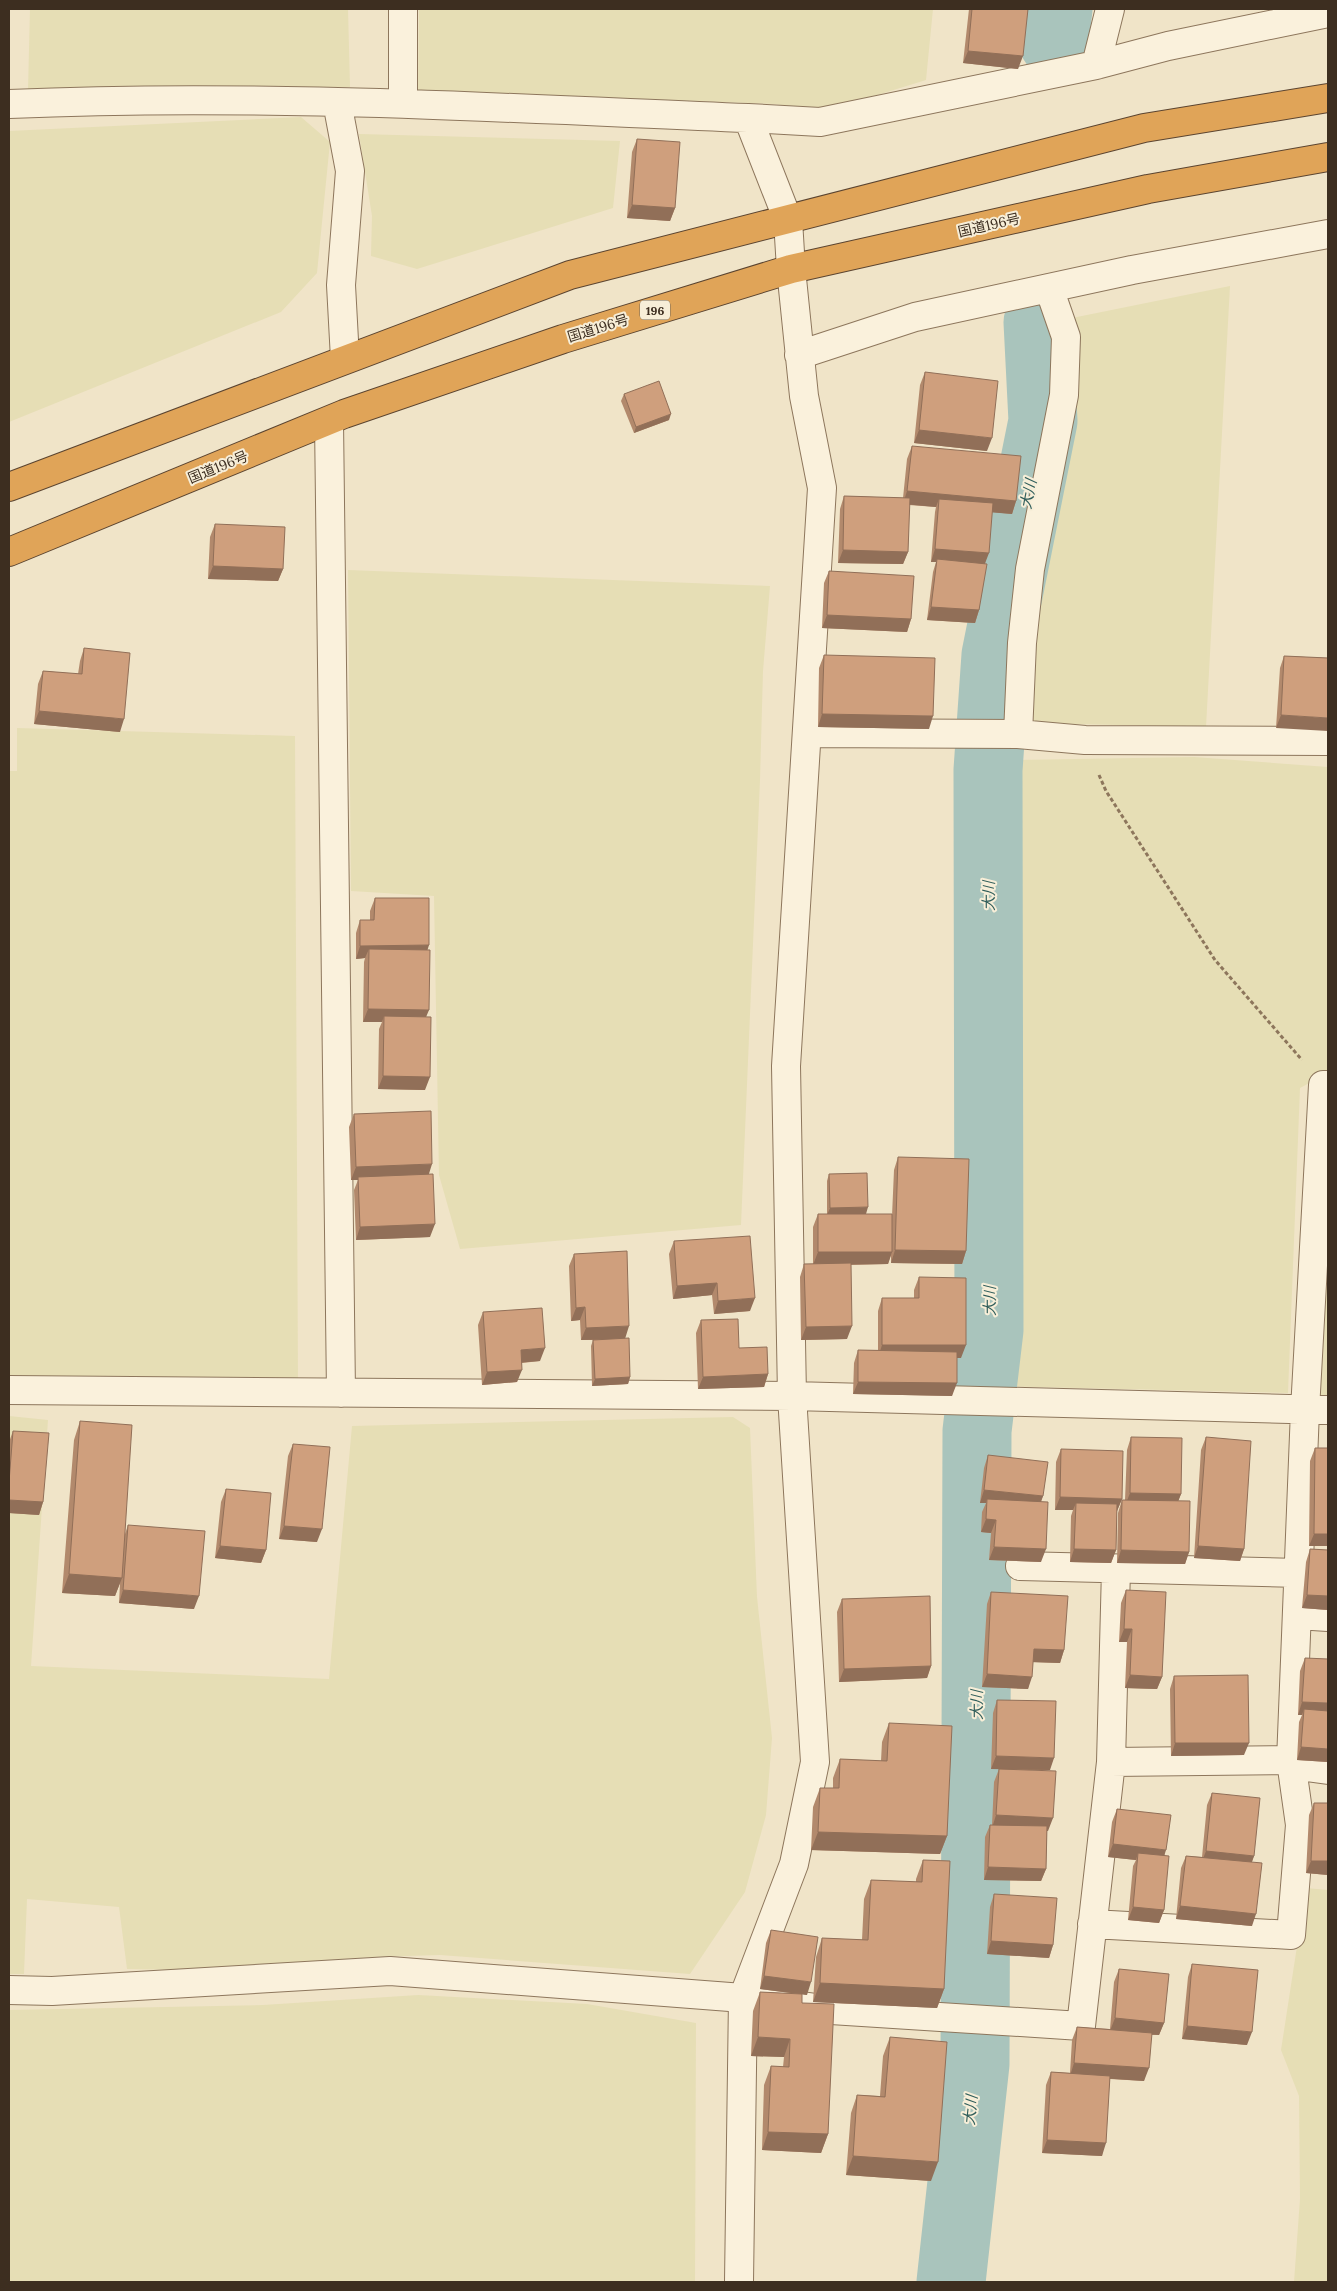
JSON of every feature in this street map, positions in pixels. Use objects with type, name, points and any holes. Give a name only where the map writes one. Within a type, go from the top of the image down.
[{"type":"highway","points":[[9,487],[570,275],[1144,128],[1328,98]]},
{"type":"highway","name":"国道196号","points":[[9,552],[329,421],[563,339],[791,269],[1148,189],[1328,157]]},
{"type":"street","points":[[403,9],[403,103]]},
{"type":"street","points":[[1096,65],[1110,9]]},
{"type":"street","points":[[9,104],[106,100],[403,103],[820,122],[1096,65],[1168,46],[1328,13]]},
{"type":"street","points":[[337,102],[350,171],[341,284],[345,359]]},
{"type":"street","points":[[739,2282],[743,1998],[794,1864],[815,1762],[792,1396],[786,1066],[822,488],[804,396],[788,220],[748,118]]},
{"type":"street","points":[[800,355],[915,317],[1132,270],[1328,234]]},
{"type":"street","points":[[1018,734],[1022,644],[1030,570],[1064,395],[1066,338],[1049,288]]},
{"type":"street","points":[[329,421],[341,1392]]},
{"type":"street","points":[[807,733],[1018,734],[1086,740],[1328,741]]},
{"type":"street","points":[[1092,1924],[1291,1935],[1300,1825],[1291,1761],[1298,1573],[1316,1410],[1326,1085]]},
{"type":"street","points":[[9,1390],[792,1396],[1316,1410]]},
{"type":"street","points":[[1020,1566],[1298,1573]]},
{"type":"street","points":[[9,1990],[52,1991],[390,1971],[743,1998],[830,2010],[1081,2026],[1111,1762],[1116,1568]]},
{"type":"street","points":[[1297,1615],[1328,1617]]},
{"type":"street","points":[[1111,1762],[1291,1761],[1306,1768],[1328,1770]]},
{"type":"path","points":[[1086,740],[1106,792],[1216,960],[1326,1085]]},
{"type":"shaded area","points":[[30,9],[348,9],[350,87],[28,90]]},
{"type":"shaded area","points":[[419,9],[933,9],[926,80],[822,112],[775,104],[418,91]]},
{"type":"shaded area","points":[[301,117],[330,142],[317,273],[281,312],[9,422],[9,131]]},
{"type":"shaded area","points":[[359,134],[620,141],[613,208],[417,269],[371,256],[372,216]]},
{"type":"shaded area","points":[[1230,286],[1206,727],[1030,723],[1040,581],[1072,318]]},
{"type":"shaded area","points":[[348,570],[770,586],[763,671],[741,1225],[460,1249],[439,1175],[434,896],[351,891]]},
{"type":"shaded area","points":[[17,728],[295,736],[298,1383],[9,1377],[9,771],[17,771]]},
{"type":"shaded area","points":[[1194,757],[1328,767],[1328,1073],[1300,1088],[1288,1393],[1000,1386],[1009,760]]},
{"type":"shaded area","points":[[1325,1247],[1328,1248],[1328,1400],[1317,1400]]},
{"type":"shaded area","points":[[9,1416],[48,1420],[31,1666],[329,1679],[352,1426],[733,1417],[750,1428],[757,1597],[772,1738],[766,1815],[745,1892],[690,1974],[440,1955],[374,1957],[185,1970],[127,1969],[119,1907],[27,1899],[24,1974],[9,1974]]},
{"type":"shaded area","points":[[1306,1888],[1328,1890],[1328,2282],[1294,2282],[1300,2199],[1299,2096],[1281,2050]]},
{"type":"shaded area","points":[[418,1995],[587,2004],[696,2023],[695,2282],[9,2282],[9,2010],[263,2005]]},
{"type":"building","points":[[972,9],[1028,9],[1023,56],[968,51]]},
{"type":"building","points":[[637,139],[680,142],[675,208],[632,205]]},
{"type":"building","points":[[925,372],[998,381],[992,438],[919,430]]},
{"type":"building","points":[[659,381],[671,414],[636,427],[624,394]]},
{"type":"building","points":[[912,446],[1021,456],[1016,501],[907,491]]},
{"type":"building","points":[[844,496],[910,498],[908,552],[843,550]]},
{"type":"building","points":[[939,499],[993,503],[989,553],[935,549]]},
{"type":"building","points":[[215,524],[285,527],[283,569],[213,566]]},
{"type":"building","points":[[937,559],[987,564],[979,610],[931,607]]},
{"type":"building","points":[[829,571],[914,576],[911,619],[827,615]]},
{"type":"building","points":[[84,648],[130,653],[124,719],[39,711],[43,671],[82,674]]},
{"type":"building","points":[[824,655],[935,658],[933,716],[822,714]]},
{"type":"building","points":[[1284,656],[1328,658],[1328,718],[1281,715]]},
{"type":"building","points":[[375,898],[429,898],[429,945],[360,946],[360,920],[374,920]]},
{"type":"building","points":[[369,949],[430,950],[429,1010],[368,1009]]},
{"type":"building","points":[[384,1016],[431,1017],[430,1077],[383,1076]]},
{"type":"building","points":[[431,1111],[432,1164],[356,1167],[354,1114]]},
{"type":"building","points":[[898,1157],[969,1159],[966,1251],[895,1250]]},
{"type":"building","points":[[867,1173],[868,1207],[830,1208],[829,1174]]},
{"type":"building","points":[[433,1174],[435,1224],[360,1227],[358,1177]]},
{"type":"building","points":[[818,1214],[892,1214],[892,1252],[818,1252]]},
{"type":"building","points":[[750,1236],[755,1298],[718,1301],[717,1283],[677,1286],[674,1241]]},
{"type":"building","points":[[627,1251],[629,1326],[586,1328],[585,1307],[576,1308],[574,1254]]},
{"type":"building","points":[[851,1263],[852,1326],[806,1327],[804,1264]]},
{"type":"building","points":[[919,1277],[966,1278],[966,1345],[882,1345],[882,1298],[919,1298]]},
{"type":"building","points":[[542,1308],[545,1348],[521,1350],[522,1370],[487,1372],[483,1312]]},
{"type":"building","points":[[738,1319],[739,1348],[767,1347],[768,1374],[703,1377],[701,1320]]},
{"type":"building","points":[[629,1338],[630,1377],[595,1379],[593,1340]]},
{"type":"building","points":[[858,1350],[957,1352],[957,1383],[858,1382]]},
{"type":"building","points":[[80,1421],[132,1425],[122,1578],[69,1574]]},
{"type":"building","points":[[13,1431],[49,1433],[43,1502],[9,1500]]},
{"type":"building","points":[[1131,1437],[1182,1438],[1181,1494],[1130,1493]]},
{"type":"building","points":[[1206,1437],[1251,1441],[1244,1549],[1198,1546]]},
{"type":"building","points":[[293,1444],[330,1447],[322,1529],[284,1526]]},
{"type":"building","points":[[1315,1448],[1328,1448],[1328,1534],[1314,1534]]},
{"type":"building","points":[[1061,1449],[1123,1451],[1122,1499],[1060,1497]]},
{"type":"building","points":[[988,1455],[1048,1462],[1043,1496],[984,1490]]},
{"type":"building","points":[[226,1489],[271,1493],[266,1550],[220,1546]]},
{"type":"building","points":[[987,1499],[1048,1502],[1046,1549],[994,1547],[996,1520],[986,1519]]},
{"type":"building","points":[[1122,1500],[1190,1501],[1189,1552],[1121,1550]]},
{"type":"building","points":[[1076,1503],[1117,1504],[1116,1550],[1074,1549]]},
{"type":"building","points":[[128,1525],[205,1531],[199,1596],[123,1590]]},
{"type":"building","points":[[1310,1549],[1328,1550],[1328,1596],[1307,1595]]},
{"type":"building","points":[[1126,1590],[1166,1592],[1162,1677],[1130,1675],[1132,1629],[1124,1629]]},
{"type":"building","points":[[991,1592],[1068,1596],[1064,1650],[1034,1649],[1032,1677],[987,1674]]},
{"type":"building","points":[[930,1596],[931,1666],[844,1669],[842,1599]]},
{"type":"building","points":[[1305,1658],[1328,1659],[1328,1703],[1302,1702]]},
{"type":"building","points":[[1248,1675],[1249,1743],[1175,1743],[1174,1676]]},
{"type":"building","points":[[997,1700],[1056,1701],[1054,1758],[996,1756]]},
{"type":"building","points":[[1304,1709],[1328,1711],[1328,1749],[1301,1747]]},
{"type":"building","points":[[889,1723],[952,1726],[947,1836],[818,1832],[820,1788],[839,1788],[840,1759],[887,1761]]},
{"type":"building","points":[[999,1769],[1056,1771],[1053,1818],[996,1815]]},
{"type":"building","points":[[1212,1793],[1260,1798],[1254,1856],[1206,1851]]},
{"type":"building","points":[[1314,1803],[1328,1803],[1328,1861],[1311,1861]]},
{"type":"building","points":[[1117,1809],[1171,1815],[1166,1850],[1113,1844]]},
{"type":"building","points":[[990,1825],[1047,1826],[1046,1869],[988,1867]]},
{"type":"building","points":[[1138,1853],[1169,1856],[1164,1910],[1133,1907]]},
{"type":"building","points":[[1186,1856],[1262,1863],[1256,1914],[1180,1906]]},
{"type":"building","points":[[923,1860],[950,1861],[944,1989],[820,1983],[822,1938],[868,1940],[871,1880],[922,1882]]},
{"type":"building","points":[[994,1894],[1057,1898],[1053,1945],[991,1941]]},
{"type":"building","points":[[771,1930],[818,1937],[811,1982],[764,1976]]},
{"type":"building","points":[[1192,1964],[1258,1970],[1252,2032],[1187,2026]]},
{"type":"building","points":[[1119,1969],[1169,1974],[1164,2023],[1115,2018]]},
{"type":"building","points":[[760,1992],[802,1994],[802,2003],[834,2004],[828,2134],[768,2132],[771,2066],[789,2067],[790,2039],[758,2037]]},
{"type":"building","points":[[1077,2027],[1152,2033],[1149,2068],[1074,2063]]},
{"type":"building","points":[[890,2037],[947,2042],[938,2162],[853,2156],[857,2095],[885,2097]]},
{"type":"building","points":[[1051,2072],[1110,2076],[1106,2143],[1047,2140]]},
{"type":"waterway","name":"大川","points":[[1054,43],[1058,9]]},
{"type":"waterway","name":"大川","points":[[951,2282],[975,2064],[977,1431],[989,1330],[988,770],[996,655],[1043,421],[1038,322]]}]
